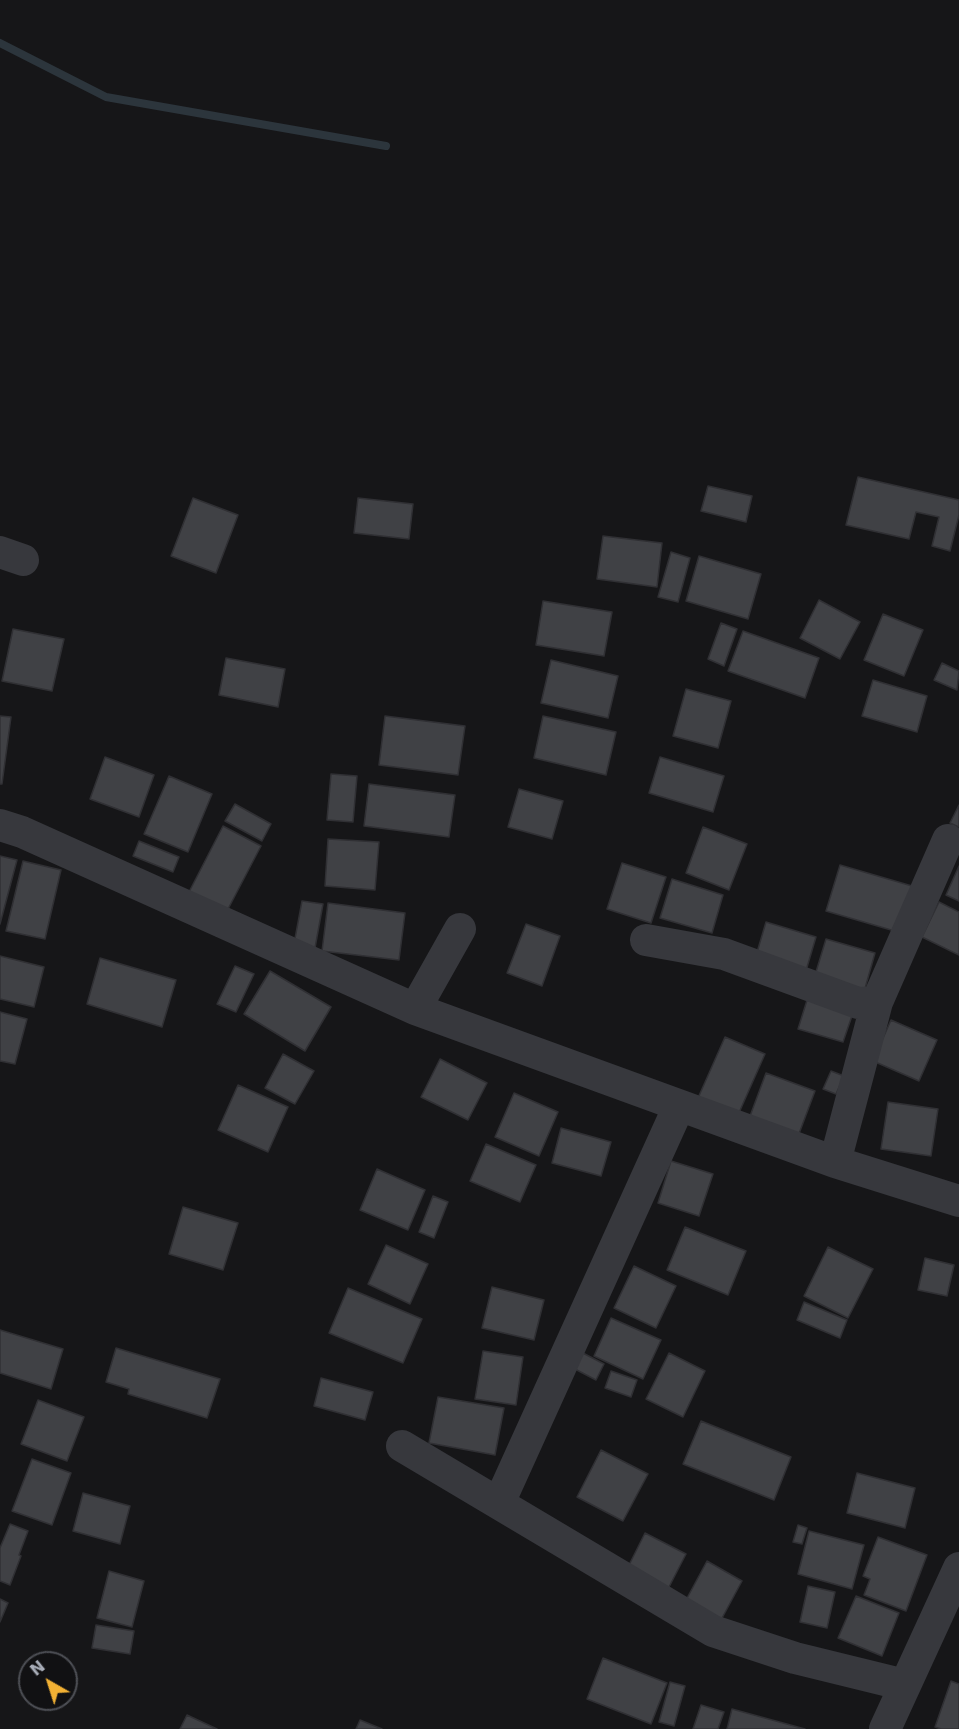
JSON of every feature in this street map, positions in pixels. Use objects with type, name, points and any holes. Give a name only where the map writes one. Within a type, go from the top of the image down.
[{"type":"street","points":[[0,825],[22,832],[415,1009],[835,1162],[959,1201]]},
{"type":"street","points":[[835,1162],[877,1002],[948,840]]},
{"type":"street","points":[[415,1009],[460,929]]},
{"type":"street","points":[[646,940],[724,954],[858,1003],[877,1002]]},
{"type":"street","points":[[499,1503],[679,1106]]},
{"type":"street","points":[[402,1446],[713,1631],[795,1658],[905,1685]]},
{"type":"street","points":[[885,1729],[959,1568]]},
{"type":"building","points":[[858,477],[959,500],[959,515],[950,551],[932,546],[939,517],[916,512],[909,539],[846,525]]},
{"type":"building","points":[[708,486],[752,496],[746,522],[701,511]]},
{"type":"building","points":[[193,498],[238,515],[216,573],[171,556]]},
{"type":"building","points":[[358,498],[413,504],[409,539],[354,533]]},
{"type":"building","points":[[603,536],[662,543],[657,587],[597,579]]},
{"type":"building","points":[[671,552],[690,558],[678,602],[658,597]]},
{"type":"building","points":[[699,556],[761,574],[748,619],[686,601]]},
{"type":"building","points":[[819,600],[860,622],[840,659],[800,638]]},
{"type":"building","points":[[543,601],[612,612],[604,656],[536,645]]},
{"type":"building","points":[[883,614],[923,630],[904,676],[864,660]]},
{"type":"building","points":[[721,623],[737,629],[724,666],[708,659]]},
{"type":"building","points":[[13,629],[64,639],[52,691],[2,681]]},
{"type":"building","points":[[743,631],[819,658],[805,698],[728,671]]},
{"type":"building","points":[[226,658],[285,669],[278,707],[219,695]]},
{"type":"building","points":[[551,660],[618,676],[608,718],[541,703]]},
{"type":"building","points":[[942,663],[959,671],[957,690],[934,680]]},
{"type":"building","points":[[873,680],[927,696],[917,732],[862,716]]},
{"type":"building","points":[[686,689],[731,701],[718,748],[673,736]]},
{"type":"building","points":[[0,716],[11,717],[2,784],[0,784]]},
{"type":"building","points":[[385,716],[465,726],[458,775],[379,765]]},
{"type":"building","points":[[543,716],[616,732],[606,775],[534,758]]},
{"type":"building","points":[[105,757],[154,775],[139,817],[90,799]]},
{"type":"building","points":[[660,757],[724,776],[713,812],[649,793]]},
{"type":"building","points":[[331,774],[357,776],[353,822],[327,820]]},
{"type":"building","points":[[169,776],[212,794],[188,852],[144,834]]},
{"type":"building","points":[[369,784],[455,795],[449,837],[364,826]]},
{"type":"building","points":[[519,789],[563,801],[552,839],[508,827]]},
{"type":"building","points":[[235,804],[271,824],[262,841],[225,821]]},
{"type":"building","points":[[959,805],[959,827],[950,823]]},
{"type":"building","points":[[223,826],[261,846],[227,911],[189,892]]},
{"type":"building","points":[[703,827],[747,844],[729,890],[686,873]]},
{"type":"building","points":[[328,839],[379,842],[375,890],[325,886]]},
{"type":"building","points":[[139,841],[179,857],[173,872],[133,856]]},
{"type":"building","points":[[0,856],[17,860],[0,924]]},
{"type":"building","points":[[23,861],[61,870],[45,939],[6,931]]},
{"type":"building","points":[[622,863],[666,877],[651,923],[607,909]]},
{"type":"building","points":[[840,865],[912,886],[898,932],[826,911]]},
{"type":"building","points":[[959,866],[959,901],[946,895]]},
{"type":"building","points":[[672,879],[723,895],[712,933],[660,918]]},
{"type":"building","points":[[302,901],[323,904],[315,948],[294,944]]},
{"type":"building","points":[[939,902],[959,912],[959,955],[922,937]]},
{"type":"building","points":[[328,903],[405,913],[399,960],[322,951]]},
{"type":"building","points":[[766,922],[816,937],[805,974],[755,959]]},
{"type":"building","points":[[526,924],[560,936],[542,986],[507,973]]},
{"type":"building","points":[[826,939],[875,953],[862,999],[812,985]]},
{"type":"building","points":[[0,956],[44,967],[34,1007],[0,999]]},
{"type":"building","points":[[100,958],[176,980],[162,1027],[87,1004]]},
{"type":"building","points":[[235,966],[254,974],[236,1012],[217,1004]]},
{"type":"building","points":[[270,971],[331,1007],[305,1051],[244,1014]]},
{"type":"building","points":[[808,997],[854,1010],[843,1042],[798,1029]]},
{"type":"building","points":[[0,1012],[27,1019],[15,1064],[0,1061]]},
{"type":"building","points":[[891,1020],[937,1040],[919,1081],[873,1061]]},
{"type":"building","points":[[725,1037],[765,1054],[738,1115],[698,1098]]},
{"type":"building","points":[[283,1054],[314,1071],[295,1104],[265,1088]]},
{"type":"building","points":[[440,1059],[487,1083],[468,1120],[421,1097]]},
{"type":"building","points":[[831,1071],[844,1076],[836,1094],[823,1089]]},
{"type":"building","points":[[766,1073],[815,1091],[797,1139],[743,1135]]},
{"type":"building","points":[[238,1085],[288,1107],[268,1152],[218,1130]]},
{"type":"building","points":[[514,1093],[558,1112],[539,1156],[495,1137]]},
{"type":"building","points":[[888,1102],[938,1109],[931,1156],[881,1149]]},
{"type":"building","points":[[561,1128],[611,1142],[601,1176],[552,1163]]},
{"type":"building","points":[[486,1144],[536,1165],[520,1202],[470,1181]]},
{"type":"building","points":[[671,1161],[713,1174],[699,1216],[658,1203]]},
{"type":"building","points":[[377,1169],[425,1190],[408,1230],[360,1210]]},
{"type":"building","points":[[433,1196],[448,1202],[434,1238],[419,1232]]},
{"type":"building","points":[[183,1207],[238,1223],[223,1270],[169,1254]]},
{"type":"building","points":[[685,1227],[746,1251],[728,1295],[667,1270]]},
{"type":"building","points":[[386,1245],[428,1264],[410,1304],[368,1284]]},
{"type":"building","points":[[828,1247],[873,1269],[848,1318],[804,1296]]},
{"type":"building","points":[[925,1258],[954,1265],[947,1296],[918,1290]]},
{"type":"building","points":[[634,1266],[676,1286],[656,1328],[614,1308]]},
{"type":"building","points":[[492,1287],[544,1300],[534,1340],[482,1328]]},
{"type":"building","points":[[348,1288],[422,1319],[403,1363],[329,1333]]},
{"type":"building","points":[[804,1302],[847,1320],[840,1338],[797,1320]]},
{"type":"building","points":[[611,1318],[661,1340],[643,1379],[594,1356]]},
{"type":"building","points":[[0,1330],[63,1349],[51,1389],[0,1373]]},
{"type":"building","points":[[116,1348],[220,1379],[207,1418],[128,1394],[129,1389],[106,1382]]},
{"type":"building","points":[[483,1351],[523,1357],[516,1405],[475,1399]]},
{"type":"building","points":[[581,1352],[604,1364],[596,1380],[573,1368]]},
{"type":"building","points":[[669,1353],[705,1371],[683,1417],[646,1399]]},
{"type":"building","points":[[611,1371],[637,1380],[631,1397],[605,1388]]},
{"type":"building","points":[[321,1378],[373,1392],[365,1420],[314,1406]]},
{"type":"building","points":[[438,1397],[504,1408],[495,1455],[429,1443]]},
{"type":"building","points":[[38,1400],[84,1417],[67,1461],[21,1444]]},
{"type":"building","points":[[701,1421],[791,1457],[774,1500],[683,1464]]},
{"type":"building","points":[[601,1450],[648,1474],[623,1521],[577,1497]]},
{"type":"building","points":[[32,1459],[71,1473],[52,1525],[12,1511]]},
{"type":"building","points":[[857,1473],[915,1488],[905,1528],[847,1513]]},
{"type":"building","points":[[83,1493],[130,1506],[120,1544],[73,1531]]},
{"type":"building","points":[[10,1524],[28,1531],[10,1585],[0,1581],[0,1548]]},
{"type":"building","points":[[798,1525],[807,1528],[802,1544],[793,1542]]},
{"type":"building","points":[[809,1531],[864,1545],[852,1589],[798,1574]]},
{"type":"building","points":[[645,1533],[686,1554],[668,1589],[627,1569]]},
{"type":"building","points":[[878,1537],[927,1555],[906,1611],[864,1595],[870,1579],[863,1576]]},
{"type":"building","points":[[707,1561],[742,1581],[721,1620],[686,1600]]},
{"type":"building","points":[[109,1571],[144,1581],[132,1627],[97,1618]]},
{"type":"building","points":[[808,1586],[835,1592],[827,1628],[800,1622]]},
{"type":"building","points":[[856,1596],[899,1613],[882,1656],[838,1638]]},
{"type":"building","points":[[0,1599],[8,1603],[0,1622]]},
{"type":"building","points":[[96,1625],[134,1631],[130,1654],[92,1648]]},
{"type":"building","points":[[603,1658],[667,1683],[651,1724],[587,1699]]},
{"type":"building","points":[[951,1681],[959,1684],[959,1729],[941,1729],[935,1727]]},
{"type":"building","points":[[670,1682],[685,1686],[674,1726],[659,1722]]},
{"type":"building","points":[[701,1705],[724,1712],[718,1729],[693,1729]]},
{"type":"building","points":[[732,1709],[805,1729],[727,1729]]},
{"type":"building","points":[[187,1715],[217,1729],[180,1729]]},
{"type":"building","points":[[360,1720],[382,1729],[356,1729]]},
{"type":"waterway","points":[[0,43],[106,97],[386,146]]}]
